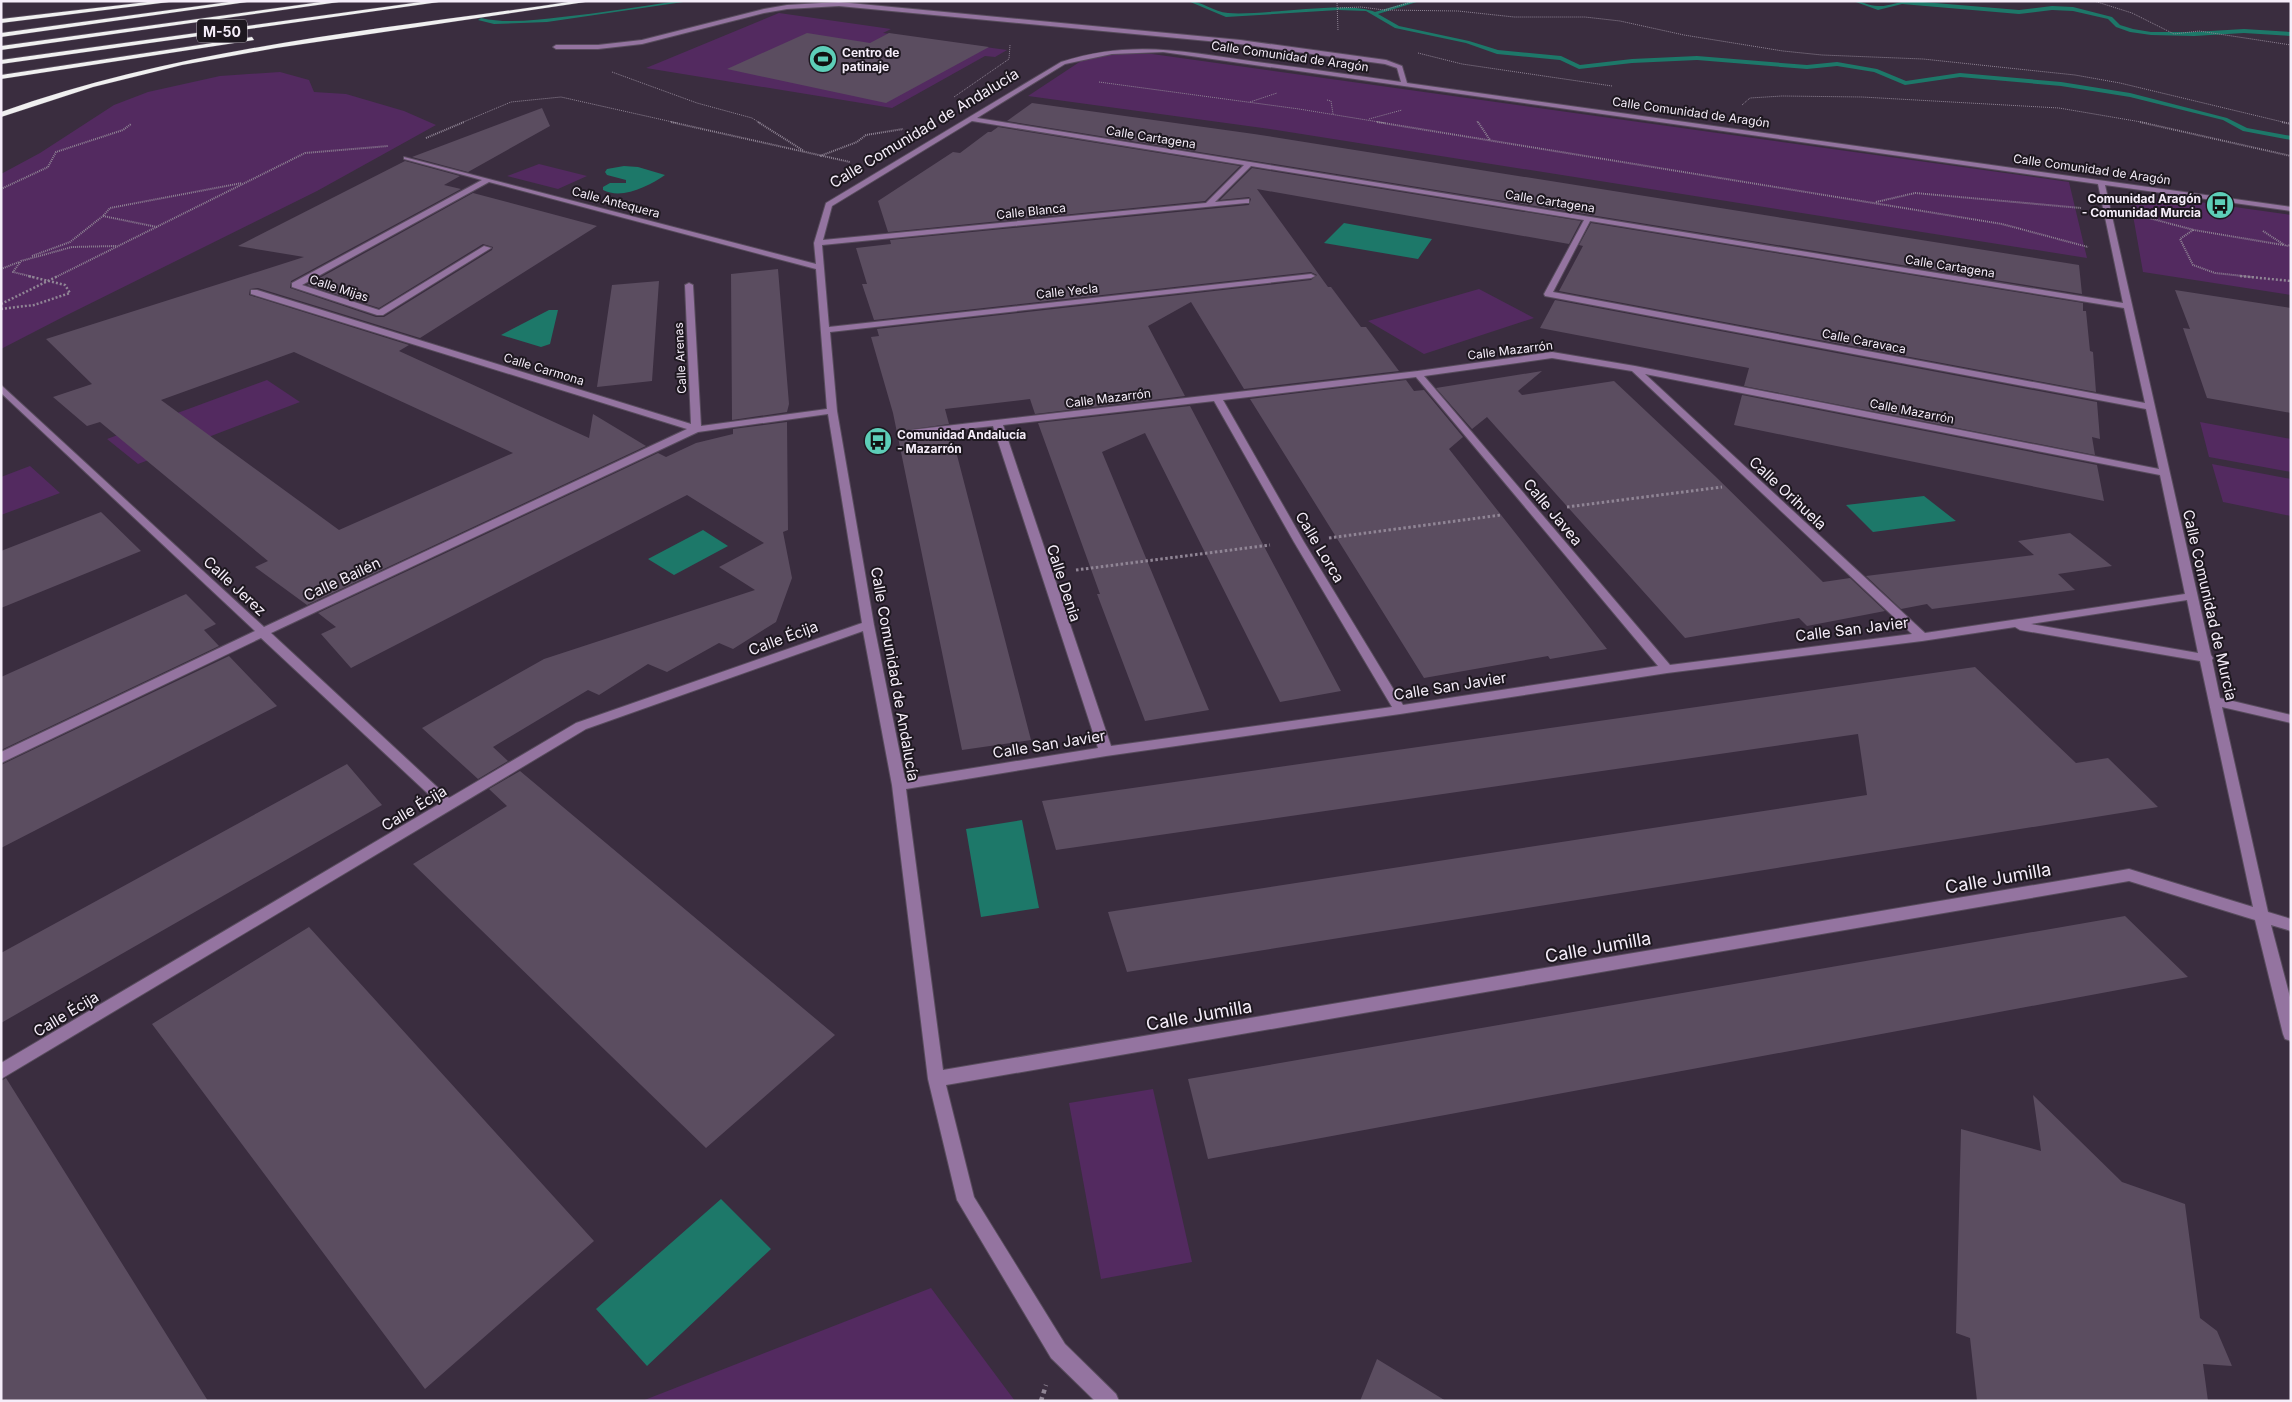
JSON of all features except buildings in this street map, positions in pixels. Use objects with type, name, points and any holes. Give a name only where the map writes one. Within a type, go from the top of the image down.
[{"type":"highway","points":[[1,20],[175,1]]},
{"type":"highway","points":[[1,35],[251,1]]},
{"type":"highway","name":"M-50","points":[[1,48],[343,1]]},
{"type":"highway","name":"M-50","points":[[1,62],[443,1]]},
{"type":"highway","points":[[512,4],[534,1]]},
{"type":"highway","points":[[1,115],[116,78],[202,59],[300,42],[589,1]]},
{"type":"highway","points":[[1,77],[263,38]]},
{"type":"street","points":[[556,47],[598,47],[642,42],[780,8],[839,4],[1240,42],[1386,62],[1400,67],[1404,83]]},
{"type":"street","name":"Calle Comunidad de Aragón","points":[[1088,54],[1125,50],[1163,50],[2291,209]]},
{"type":"street","name":"Calle Comunidad de Andalucía","points":[[1088,54],[1063,63],[829,205],[818,243],[832,411],[868,625],[899,785],[936,1079],[966,1200],[1058,1351],[1109,1401]]},
{"type":"street","name":"Calle Cartagena","points":[[971,119],[2126,306]]},
{"type":"street","name":"Calle Antequera","points":[[406,158],[820,268]]},
{"type":"street","points":[[1208,205],[1249,164]]},
{"type":"street","name":"Calle Mijas","points":[[487,248],[380,313],[295,286],[488,180]]},
{"type":"street","name":"Calle Comunidad de Murcia","points":[[2101,182],[2126,306],[2207,658],[2262,917],[2291,1034]]},
{"type":"street","name":"Calle Blanca","points":[[818,243],[1246,201]]},
{"type":"street","name":"Calle Caravaca","points":[[1588,219],[1548,294],[2150,407]]},
{"type":"street","name":"Calle Yecla","points":[[826,330],[1311,276]]},
{"type":"street","name":"Calle Arenas","points":[[689,285],[696,429]]},
{"type":"street","name":"Calle Carmona","points":[[254,292],[696,429],[832,411]]},
{"type":"street","name":"Calle Mazarrón","points":[[912,433],[1418,374],[1552,356],[1636,369],[2165,473]]},
{"type":"street","name":"Calle Orihuela","points":[[1636,369],[1755,483],[1922,637]]},
{"type":"street","name":"Calle Javea","points":[[1418,374],[1666,668]]},
{"type":"street","name":"Calle Jerez","points":[[1,388],[449,806]]},
{"type":"street","name":"Calle Lorca","points":[[1217,398],[1299,542],[1400,710]]},
{"type":"street","name":"Calle Denia","points":[[997,423],[1045,574],[1106,751]]},
{"type":"street","name":"Calle Bailén","points":[[1,758],[262,632],[696,429]]},
{"type":"street","name":"Calle San Javier","points":[[899,785],[1106,751],[1400,710],[1666,668],[1922,637],[2193,596]]},
{"type":"street","name":"Calle San Javier","points":[[2007,624],[2207,658]]},
{"type":"street","name":"Calle Écija","points":[[1,1072],[581,726],[868,625]]},
{"type":"street","points":[[2216,701],[2291,719]]},
{"type":"street","name":"Calle Jumilla","points":[[936,1079],[2129,874],[2291,925]]},
{"type":"path","points":[[1337,1],[1339,39]]},
{"type":"path","points":[[1384,10],[1415,1]]},
{"type":"path","points":[[2094,1],[2132,13],[2174,34],[2198,31],[2291,45]]},
{"type":"path","points":[[1338,8],[1361,7],[1514,17],[1585,17],[1620,21],[1684,35],[1783,51],[1822,55],[1923,59],[2075,75],[2120,83],[2291,124]]},
{"type":"path","points":[[950,102],[961,90],[1009,59],[1010,42]]},
{"type":"path","points":[[1417,53],[1462,64],[1617,87]]},
{"type":"path","points":[[608,70],[679,97],[752,118],[806,153]]},
{"type":"path","points":[[1093,81],[1333,114],[2002,224],[2116,254]]},
{"type":"path","points":[[1249,102],[1275,92],[1284,93]]},
{"type":"path","points":[[1752,106],[1742,105],[1750,98],[1782,96],[1817,98],[1862,97],[2059,108],[2153,124],[2291,156]]},
{"type":"path","points":[[1322,98],[1330,101],[1333,114]]},
{"type":"path","points":[[1366,120],[1406,109]]},
{"type":"path","points":[[1476,120],[1490,140]]},
{"type":"path","points":[[1,189],[48,167],[56,152],[123,130],[131,124]]},
{"type":"path","points":[[820,156],[857,142],[866,135],[910,127]]},
{"type":"path","points":[[1,270],[70,242],[103,216],[110,208],[248,182]]},
{"type":"path","points":[[103,216],[157,227]]},
{"type":"path","points":[[2144,217],[2194,230],[2291,247]]},
{"type":"path","points":[[2194,230],[2180,239],[2192,265],[2215,272],[2291,280]]},
{"type":"path","points":[[1,309],[34,305],[70,293],[65,285],[12,272],[21,261],[72,247],[119,246]]},
{"type":"path","points":[[1045,574],[1755,483]]},
{"type":"shaded area","name":"Centro de patinaje","points":[[779,13],[891,29],[883,33],[1007,50],[995,57],[985,56],[892,108],[646,68]]},
{"type":"shaded area","points":[[1110,54],[1152,54],[2069,182],[2087,258],[1270,129],[1028,96],[1081,61]]},
{"type":"shaded area","points":[[280,72],[309,80],[314,92],[346,94],[404,111],[436,125],[317,191],[1,349],[1,174],[40,153],[114,105],[148,92],[220,76]]},
{"type":"shaded area","points":[[539,164],[587,176],[558,189],[507,176]]},
{"type":"shaded area","points":[[624,166],[638,167],[665,175],[627,193],[610,193],[603,190],[603,187],[610,183],[626,183],[626,180],[607,175],[605,172],[607,169]]},
{"type":"shaded area","points":[[2171,198],[2291,215],[2291,295],[2143,272],[2131,204],[2146,199]]},
{"type":"shaded area","points":[[1344,223],[1432,239],[1418,259],[1324,243]]},
{"type":"shaded area","points":[[1479,289],[1534,318],[1424,354],[1368,321]]},
{"type":"shaded area","points":[[549,310],[558,310],[550,344],[541,347],[501,335]]},
{"type":"shaded area","points":[[267,380],[300,402],[138,464],[107,439]]},
{"type":"shaded area","points":[[2200,422],[2291,439],[2291,472],[2209,457]]},
{"type":"shaded area","points":[[2212,464],[2291,479],[2291,516],[2223,502]]},
{"type":"shaded area","points":[[30,466],[60,493],[1,515],[1,477]]},
{"type":"shaded area","points":[[1924,496],[1956,521],[1873,532],[1846,505]]},
{"type":"shaded area","points":[[703,530],[728,546],[674,575],[648,559]]},
{"type":"shaded area","points":[[1022,820],[1039,908],[981,917],[966,829]]},
{"type":"shaded area","points":[[1153,1089],[1192,1262],[1101,1279],[1069,1103]]},
{"type":"shaded area","points":[[721,1199],[771,1249],[647,1366],[596,1309]]},
{"type":"shaded area","points":[[931,1288],[1015,1401],[642,1401]]},
{"type":"waterway","points":[[481,20],[494,23],[547,21],[688,1]]},
{"type":"waterway","points":[[1190,1],[1226,15],[1338,8],[1367,10],[1374,14]]},
{"type":"waterway","points":[[1374,14],[1418,1]]},
{"type":"waterway","points":[[1855,1],[1878,8],[1902,2],[2019,12],[2052,8],[2073,9],[2110,18],[2118,26],[2132,31],[2151,33],[2194,34],[2244,31],[2291,34]]},
{"type":"waterway","points":[[1374,14],[1397,27],[1467,42],[1497,52],[1561,58],[1579,67],[1632,61],[1697,58],[1807,67],[1837,64],[1875,70],[1905,83],[1960,75],[2061,84],[2130,95],[2225,119],[2245,130],[2291,138]]},
{"type":"place","name":"Centro de patinaje","points":[[823,59]]},
{"type":"place","name":"Comunidad Aragón - Comunidad Murcia","points":[[2220,205]]},
{"type":"place","name":"Comunidad Andalucía - Mazarrón","points":[[878,441]]}]
